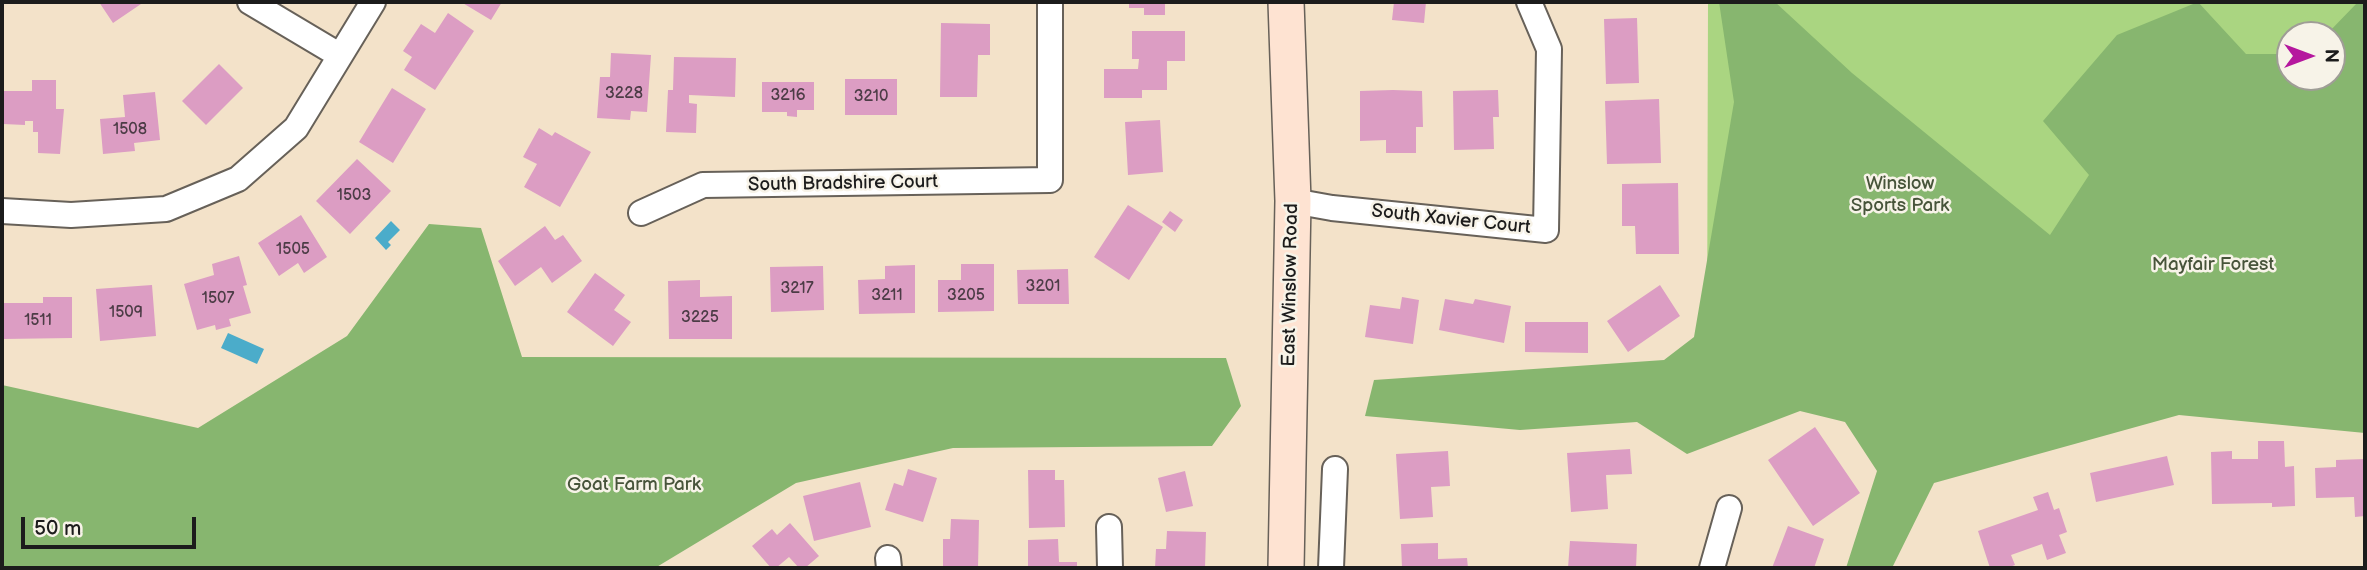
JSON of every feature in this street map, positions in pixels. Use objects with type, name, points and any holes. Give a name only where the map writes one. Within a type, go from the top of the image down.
[{"type":"main road","name":"East Winslow Road","points":[[1286,2],[1293,201],[1286,568]]},
{"type":"street","points":[[250,2],[339,55]]},
{"type":"street","points":[[2,211],[71,215],[166,209],[238,179],[296,128],[373,2]]},
{"type":"street","name":"South Bradshire Court","points":[[641,213],[703,185],[1050,180],[1050,2]]},
{"type":"street","name":"South Xavier Court","points":[[1293,201],[1332,208],[1546,230],[1549,49],[1529,2]]},
{"type":"street","points":[[1331,568],[1335,469]]},
{"type":"street","points":[[1712,568],[1729,508]]},
{"type":"street","points":[[1109,527],[1110,568]]},
{"type":"green space","name":"Mayfair Forest","points":[[1708,2],[2365,2],[2365,385],[1707,361]]},
{"type":"green space","name":"Mayfair Forest","points":[[1719,2],[1775,2],[1852,73],[2050,235],[2089,175],[2043,121],[2117,35],[2198,2],[2246,54],[2276,54],[2276,91],[2346,91],[2346,21],[2340,21],[2358,2],[2365,2],[2365,433],[2179,415],[1934,483],[1892,568],[1846,568],[1877,471],[1845,422],[1800,411],[1687,454],[1637,422],[1520,430],[1365,416],[1374,380],[1664,360],[1694,337],[1734,102]]},
{"type":"green space","name":"Goat Farm Park","points":[[429,224],[481,228],[522,357],[1226,358],[1241,406],[1212,446],[953,448],[796,483],[655,568],[2,568],[2,385],[198,428],[347,336]]},
{"type":"water","points":[[391,221],[400,230],[388,242],[391,245],[386,250],[375,238]]},
{"type":"water","points":[[228,333],[264,349],[257,364],[221,348]]},
{"type":"building","points":[[99,2],[139,2],[141,4],[113,23]]},
{"type":"building","points":[[461,2],[502,2],[491,20]]},
{"type":"building","points":[[1129,2],[1165,2],[1165,15],[1144,15],[1144,8],[1129,8]]},
{"type":"building","points":[[1394,2],[1426,2],[1424,23],[1392,20]]},
{"type":"building","points":[[448,13],[474,31],[435,90],[404,70],[412,57],[403,51],[421,24],[435,33]]},
{"type":"building","points":[[1637,18],[1639,83],[1606,84],[1604,19]]},
{"type":"building","points":[[941,23],[990,24],[990,55],[978,55],[977,97],[940,97]]},
{"type":"building","points":[[1132,31],[1185,31],[1185,61],[1167,61],[1167,90],[1142,90],[1142,98],[1104,98],[1104,69],[1138,69],[1139,59],[1132,59]]},
{"type":"building","points":[[611,53],[651,55],[647,112],[631,111],[630,120],[597,118],[600,77],[610,77]]},
{"type":"building","points":[[674,57],[736,58],[735,97],[689,95],[689,103],[697,104],[696,133],[666,132],[668,90],[673,90]]},
{"type":"building","points":[[219,64],[243,88],[206,125],[182,101]]},
{"type":"building","points":[[845,79],[897,79],[897,115],[845,115]]},
{"type":"building","points":[[32,80],[56,80],[56,109],[64,109],[60,154],[38,153],[38,132],[33,132],[33,121],[25,121],[25,125],[3,124],[4,91],[32,91]]},
{"type":"building","points":[[762,82],[814,82],[814,110],[797,110],[797,117],[787,116],[787,112],[762,112]]},
{"type":"building","points":[[392,88],[426,109],[393,163],[359,142]]},
{"type":"building","points":[[1498,90],[1499,117],[1493,117],[1494,149],[1454,150],[1453,91]]},
{"type":"building","points":[[1360,91],[1422,91],[1423,127],[1416,127],[1416,153],[1386,153],[1386,140],[1360,141]]},
{"type":"building","points":[[155,92],[160,140],[134,143],[135,151],[103,154],[100,119],[125,117],[123,95]]},
{"type":"building","points":[[1659,99],[1661,163],[1607,164],[1605,101]]},
{"type":"building","points":[[1160,120],[1163,172],[1128,175],[1125,122]]},
{"type":"building","points":[[539,128],[552,136],[555,132],[591,152],[560,207],[524,187],[537,164],[523,157]]},
{"type":"building","points":[[357,159],[391,191],[350,234],[316,201]]},
{"type":"building","points":[[1678,183],[1679,254],[1636,254],[1635,226],[1622,226],[1622,184]]},
{"type":"building","points":[[1128,205],[1163,227],[1129,280],[1094,257]]},
{"type":"building","points":[[1170,211],[1183,220],[1175,232],[1162,222]]},
{"type":"building","points":[[301,215],[327,257],[304,273],[298,263],[279,276],[258,243]]},
{"type":"building","points":[[545,226],[555,240],[563,235],[582,261],[552,283],[541,267],[515,286],[498,261]]},
{"type":"building","points":[[239,256],[247,285],[243,286],[251,313],[229,319],[231,326],[216,330],[215,325],[197,330],[184,284],[214,275],[212,264]]},
{"type":"building","points":[[961,264],[994,264],[994,311],[938,312],[938,280],[961,280]]},
{"type":"building","points":[[915,265],[915,313],[859,314],[858,280],[885,279],[885,266]]},
{"type":"building","points":[[823,266],[824,310],[771,312],[770,267]]},
{"type":"building","points":[[1068,269],[1069,304],[1018,304],[1017,270]]},
{"type":"building","points":[[595,273],[625,295],[614,310],[631,322],[613,346],[567,312]]},
{"type":"building","points":[[700,280],[700,297],[732,296],[732,339],[669,339],[668,281]]},
{"type":"building","points":[[152,285],[156,336],[100,341],[96,289]]},
{"type":"building","points":[[1660,285],[1680,316],[1628,352],[1607,321]]},
{"type":"building","points":[[43,297],[72,297],[72,338],[3,339],[3,303],[43,303]]},
{"type":"building","points":[[1402,297],[1419,300],[1413,344],[1365,337],[1370,305],[1400,309]]},
{"type":"building","points":[[1445,299],[1473,304],[1475,299],[1511,306],[1504,343],[1439,330]]},
{"type":"building","points":[[1525,322],[1588,322],[1588,353],[1525,352]]},
{"type":"building","points":[[1815,427],[1860,493],[1813,526],[1768,460]]},
{"type":"building","points":[[2258,441],[2284,441],[2285,467],[2294,466],[2295,506],[2272,507],[2272,503],[2212,504],[2211,452],[2232,451],[2232,459],[2258,459]]},
{"type":"building","points":[[1630,449],[1632,474],[1606,475],[1608,509],[1571,512],[1567,453]]},
{"type":"building","points":[[1448,451],[1450,486],[1431,487],[1433,517],[1400,519],[1396,454]]},
{"type":"building","points":[[2167,456],[2174,485],[2096,502],[2090,473]]},
{"type":"building","points":[[2365,459],[2365,516],[2355,517],[2354,497],[2316,498],[2315,468],[2336,467],[2336,460]]},
{"type":"building","points":[[908,469],[937,478],[923,522],[885,510],[894,483],[903,486]]},
{"type":"building","points":[[1028,470],[1055,470],[1055,480],[1064,480],[1065,527],[1029,528]]},
{"type":"building","points":[[1185,471],[1193,506],[1166,512],[1158,478]]},
{"type":"building","points":[[860,482],[871,527],[814,541],[803,496]]},
{"type":"building","points":[[2048,492],[2054,510],[2059,508],[2067,532],[2059,535],[2066,553],[2047,560],[2042,544],[2011,555],[2015,565],[1990,568],[1978,531],[2038,510],[2033,497]]},
{"type":"building","points":[[951,519],[979,520],[978,568],[943,568],[943,539],[950,539]]},
{"type":"building","points":[[790,523],[819,556],[805,568],[799,568],[789,557],[776,568],[771,568],[752,546],[772,529],[777,535]]},
{"type":"building","points":[[1788,526],[1824,539],[1814,568],[1772,568]]},
{"type":"building","points":[[1167,531],[1206,532],[1205,568],[1155,568],[1156,549],[1166,549]]},
{"type":"building","points":[[1058,539],[1059,562],[1077,562],[1077,568],[1028,568],[1028,540]]},
{"type":"building","points":[[1570,541],[1637,544],[1636,568],[1568,568]]},
{"type":"building","points":[[1438,543],[1438,559],[1467,558],[1468,568],[1402,568],[1401,544]]},
{"type":"park label","name":"Winslow Sports Park","points":[[1900,195]]}]
